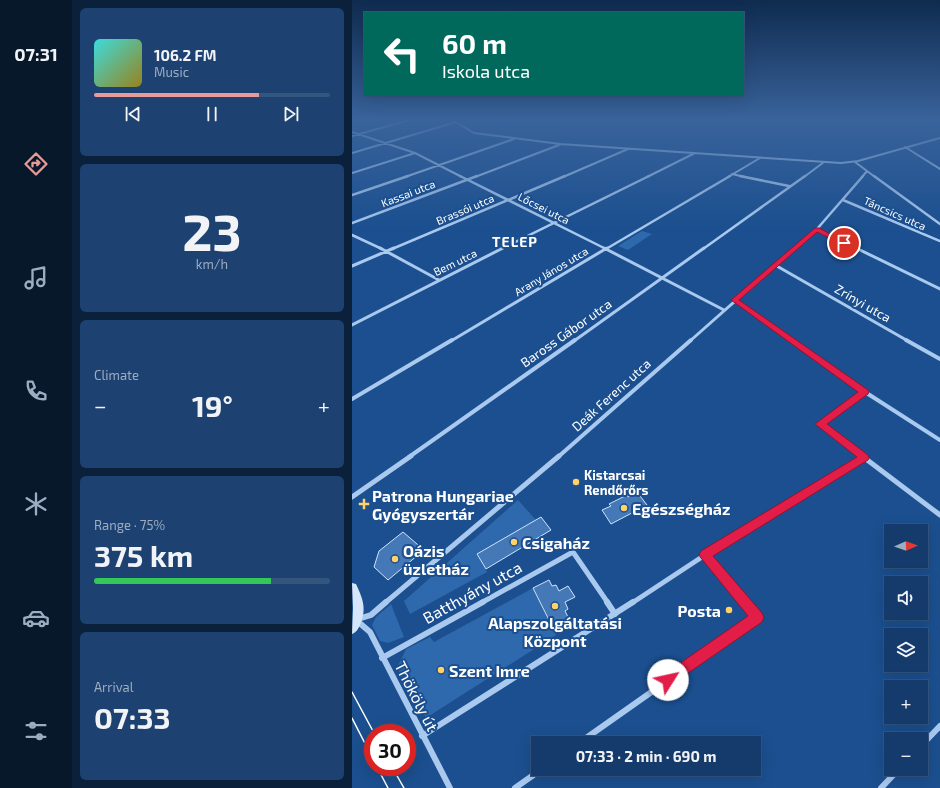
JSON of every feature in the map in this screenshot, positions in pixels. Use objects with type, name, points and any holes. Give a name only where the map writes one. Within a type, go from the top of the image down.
[{"type":"street","points":[[352,173],[406,156]]},
{"type":"street","name":"Lőcsei utca","points":[[421,156],[724,310]]},
{"type":"street","points":[[352,195],[466,156]]},
{"type":"street","name":"Kassai utca","points":[[352,223],[529,156]]},
{"type":"street","name":"Brassói utca","points":[[352,266],[613,156]]},
{"type":"street","name":"Bem utca","points":[[352,325],[439,280],[689,156]]},
{"type":"street","points":[[731,156],[824,162],[855,162],[876,156]]},
{"type":"street","points":[[919,156],[940,169]]},
{"type":"street","name":"Arany János utca","points":[[352,399],[760,158]]},
{"type":"street","name":"Baross Gábor utca","points":[[353,495],[663,278],[824,162]]},
{"type":"street","points":[[855,162],[940,224]]},
{"type":"street","name":"Deák Ferenc utca","points":[[354,624],[371,615],[563,452],[734,300],[817,229],[868,171]]},
{"type":"street","points":[[732,174],[789,186]]},
{"type":"street","name":"Táncsics utca","points":[[843,200],[940,242]]},
{"type":"street","points":[[817,229],[940,290]]},
{"type":"street","points":[[352,235],[386,251],[439,280]]},
{"type":"street","name":"Zrínyi utca","points":[[775,265],[940,359]]},
{"type":"street","points":[[734,300],[865,392],[940,440]]},
{"type":"street","points":[[865,392],[820,424],[940,515]]},
{"type":"street","points":[[422,736],[615,614],[705,555],[864,458]]},
{"type":"street","name":"Batthyány utca","points":[[382,658],[573,552],[615,614]]},
{"type":"street","points":[[589,736],[758,617],[705,555]]},
{"type":"street","points":[[352,588],[359,604],[354,624]]},
{"type":"street","name":"Thököly út","points":[[354,624],[370,632],[450,788]]},
{"type":"street","points":[[928,739],[940,726]]},
{"type":"street","points":[[515,788],[532,776]]},
{"type":"street","points":[[881,788],[892,776]]},
{"type":"shaded area","points":[[642,231],[652,234],[628,250],[618,246]]},
{"type":"shaded area","points":[[518,500],[536,520],[477,554],[487,572],[410,614],[404,601]]},
{"type":"shaded area","points":[[533,588],[556,635],[426,718],[397,668],[406,649],[430,637],[434,642]]},
{"type":"shaded area","points":[[391,604],[404,637],[388,643],[380,641],[372,625],[376,617]]},
{"type":"building","name":"Egészségház","points":[[637,492],[647,505],[611,524],[602,510],[611,506],[609,504]]},
{"type":"building","name":"Csigaház","points":[[541,517],[551,530],[486,569],[477,554]]},
{"type":"building","name":"Oázis üzletház","points":[[403,532],[424,550],[388,580],[374,567],[379,551]]},
{"type":"building","name":"Alapszolgáltatási Központ","points":[[549,580],[552,586],[556,585],[559,591],[568,586],[575,597],[565,602],[568,609],[565,611],[569,619],[553,628],[533,588]]},
{"type":"tram line","points":[[352,692],[369,724]]},
{"type":"tram line","points":[[352,718],[364,741]]},
{"type":"tram line","points":[[382,776],[388,788]]},
{"type":"tram line","points":[[397,776],[404,788]]},
{"type":"place","name":"Kistarcsai Rendőrőrs","points":[[576,482]]},
{"type":"place","name":"Patrona Hungariae Gyógyszertár","points":[[364,504]]},
{"type":"place","name":"Egészségház","points":[[624,508]]},
{"type":"place","name":"Csigaház","points":[[514,542]]},
{"type":"place","name":"Oázis üzletház","points":[[395,559]]},
{"type":"place","name":"Alapszolgáltatási Központ","points":[[555,606]]},
{"type":"place","name":"Posta","points":[[729,610]]},
{"type":"place","name":"Szent Imre","points":[[441,670]]},
{"type":"district","name":"TELEP","points":[[515,241]]},
{"type":"route","points":[[668,680],[758,617],[705,555],[864,458],[820,424],[865,392],[734,300],[817,229],[844,243]]}]
